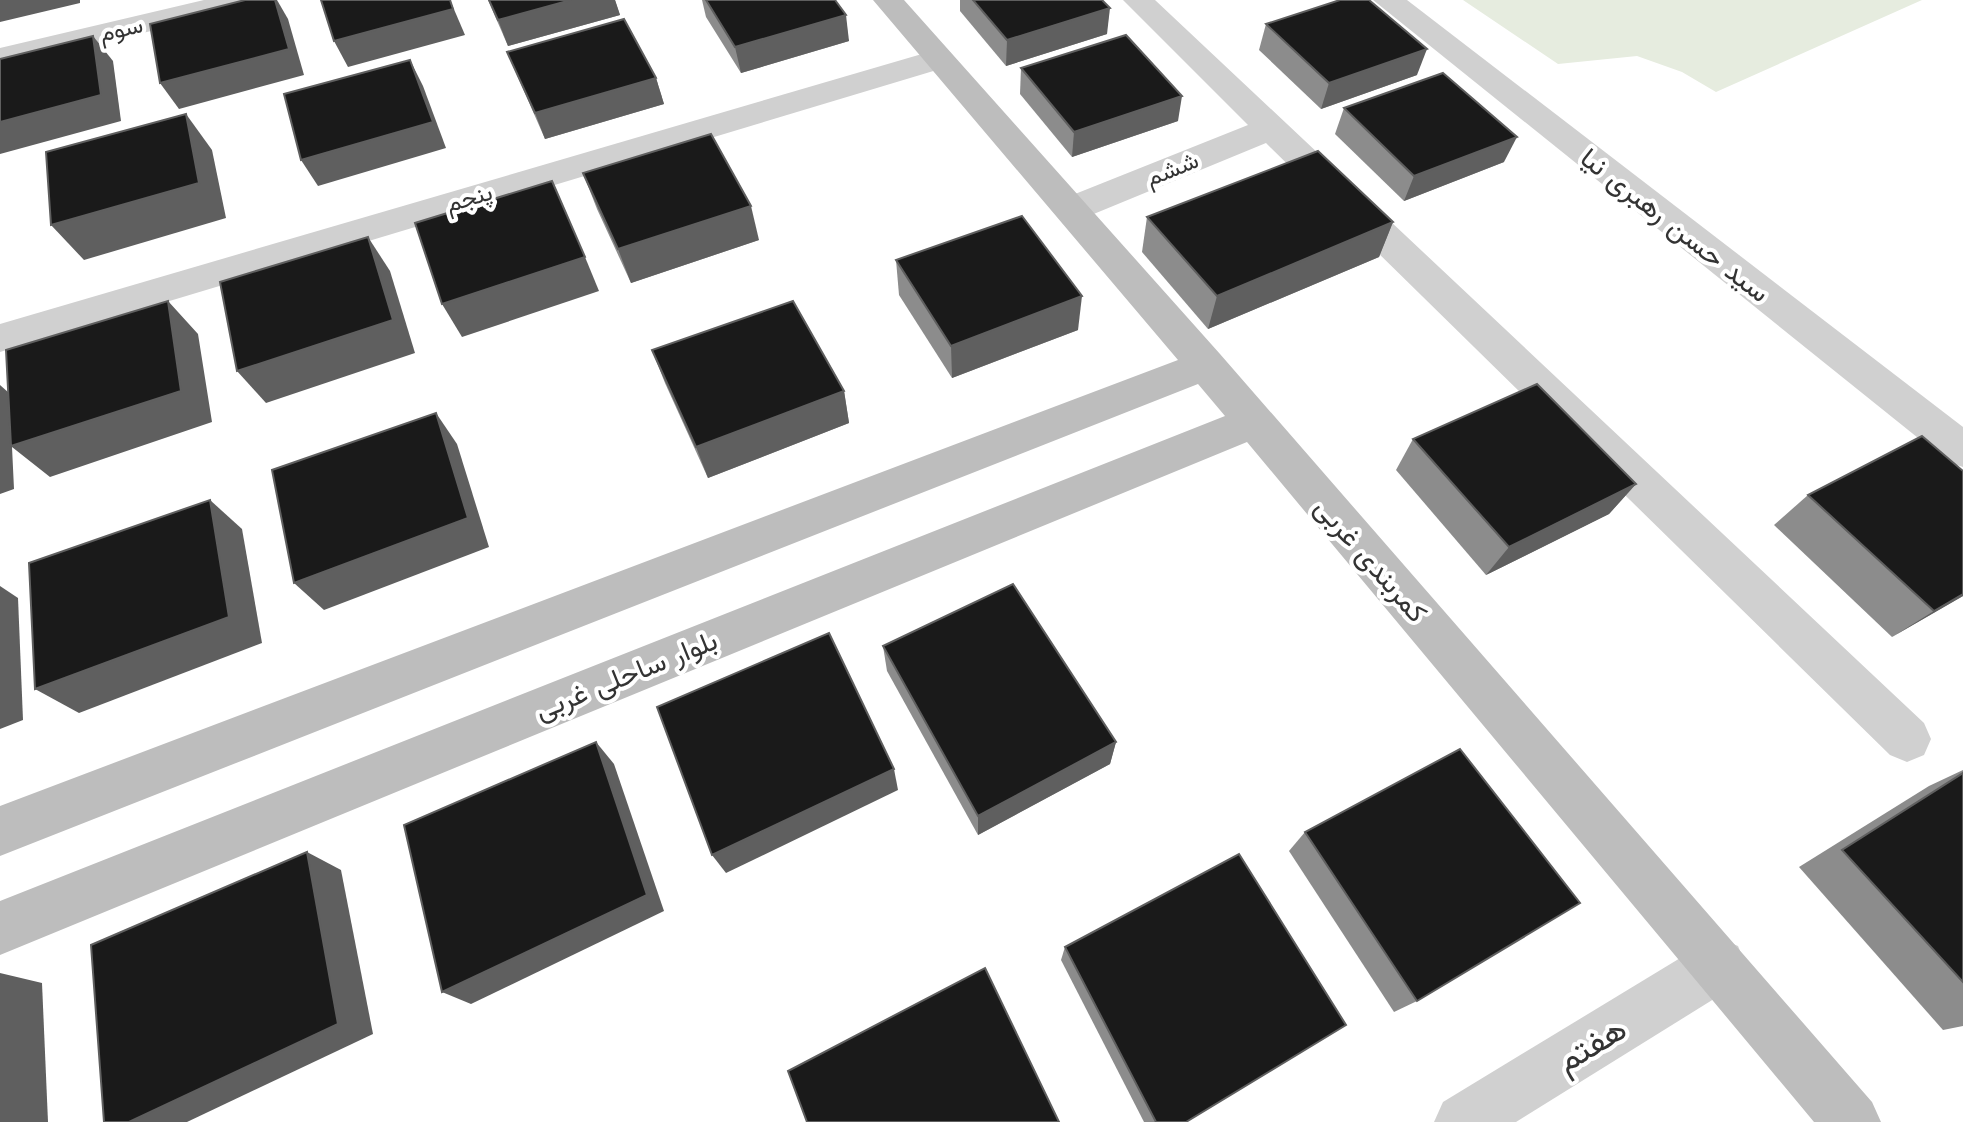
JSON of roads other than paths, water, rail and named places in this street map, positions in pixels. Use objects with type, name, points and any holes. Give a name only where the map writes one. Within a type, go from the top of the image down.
[{"type":"street","name":"سوم","points":[[0,58],[242,0]]},
{"type":"street","name":"کمربندی غربی","points":[[888,0],[1072,209],[1852,1122]]},
{"type":"street","points":[[1138,0],[1907,739]]},
{"type":"street","name":"سید حسن رهبری نیا","points":[[1388,0],[1963,450]]},
{"type":"street","name":"پنجم","points":[[0,338],[939,59]]},
{"type":"street","name":"ششم","points":[[1072,209],[1271,128]]},
{"type":"street","points":[[0,831],[1206,365]]},
{"type":"street","name":"بلوار ساحلی غربی","points":[[0,928],[1253,422]]},
{"type":"street","name":"هفتم","points":[[1463,1122],[1719,965]]}]
